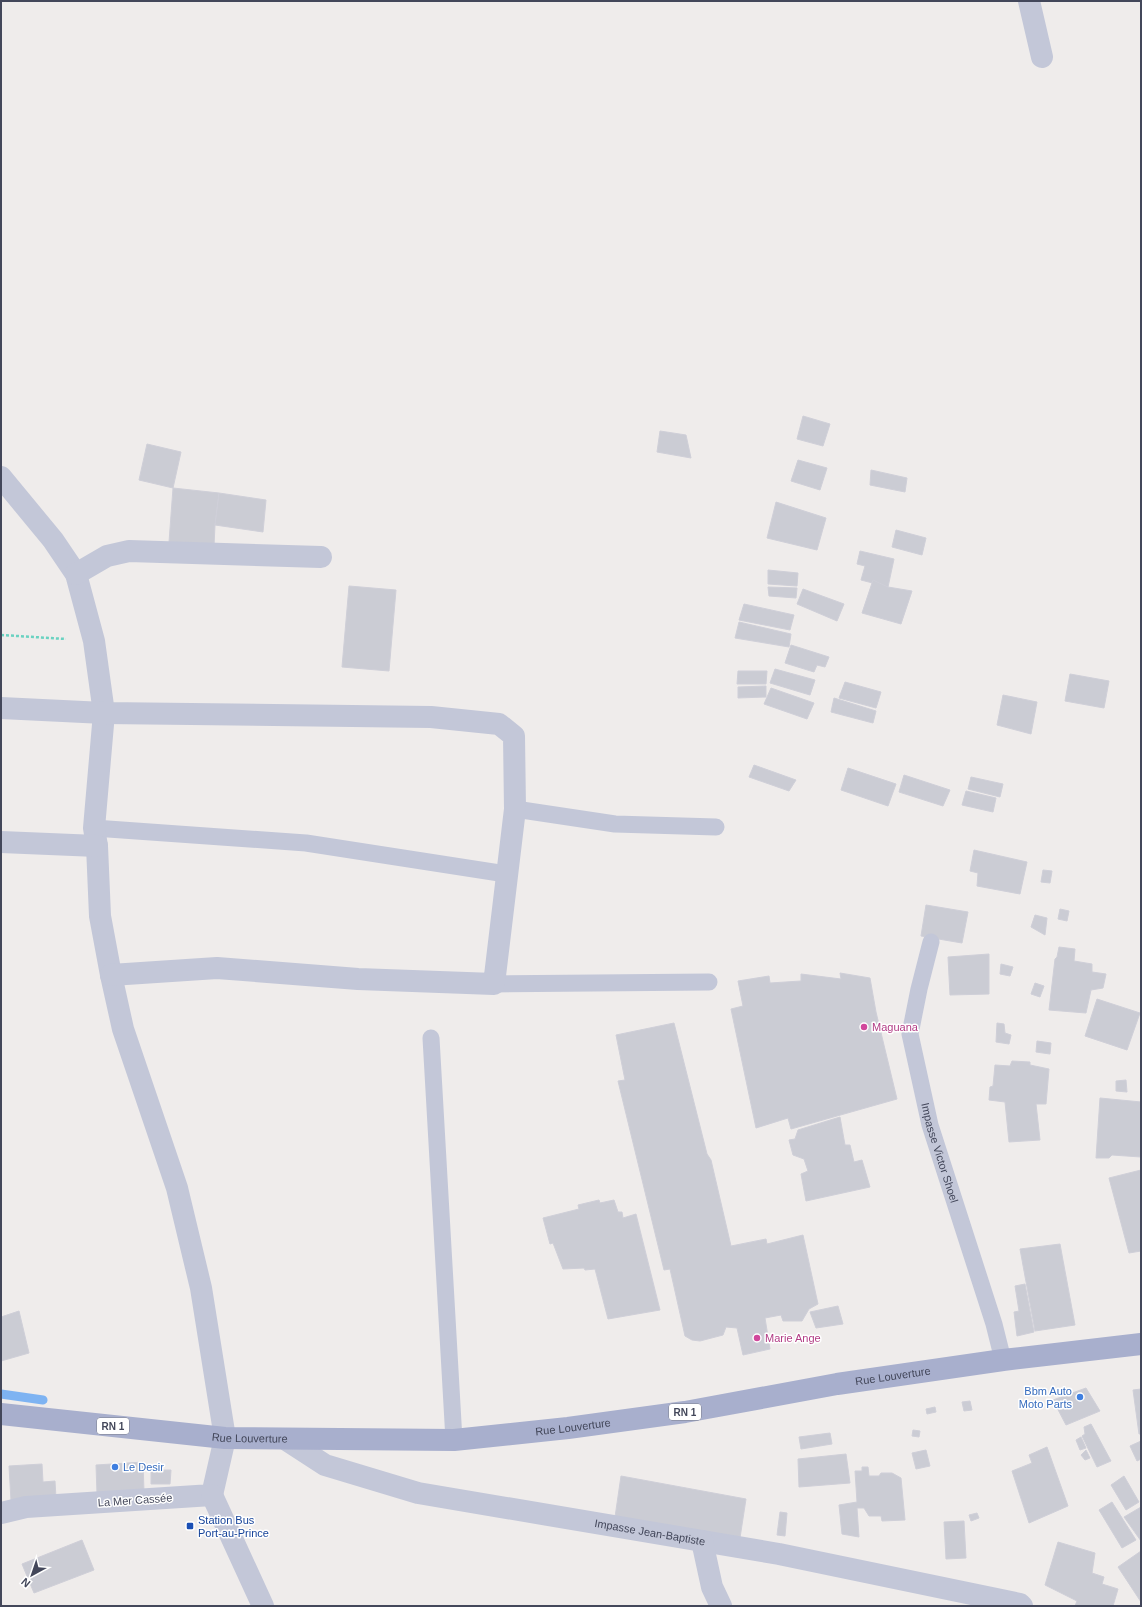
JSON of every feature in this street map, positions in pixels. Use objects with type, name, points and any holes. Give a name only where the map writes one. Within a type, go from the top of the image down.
[{"type":"main road","name":"Rue Louverture","points":[[1,1414],[225,1438],[454,1440],[568,1428],[685,1412],[836,1384],[1003,1360],[1141,1344]]},
{"type":"street","points":[[1029,1],[1042,57]]},
{"type":"street","points":[[1,477],[53,540],[76,574],[94,641],[104,713],[95,837],[100,916],[123,1029],[177,1188],[201,1288],[225,1438],[212,1495],[263,1606]]},
{"type":"street","points":[[76,574],[107,556],[129,552],[321,557]]},
{"type":"street","points":[[1,708],[104,713],[431,717],[499,724],[514,736],[515,809],[494,984],[358,979],[217,968],[111,975]]},
{"type":"street","points":[[1,842],[95,837]]},
{"type":"street","name":"Impasse Jean-Baptiste","points":[[285,1439],[325,1465],[418,1493],[778,1554],[1020,1605]]},
{"type":"street","name":"La Mer Cassée","points":[[1,1513],[26,1507],[212,1495]]},
{"type":"street","points":[[702,1541],[712,1587],[721,1606]]},
{"type":"lane","points":[[515,809],[615,824],[716,828]]},
{"type":"lane","points":[[95,837],[306,844],[506,874]]},
{"type":"lane","name":"Impasse Victor Shoel","points":[[931,942],[919,989],[910,1034],[930,1125],[994,1324],[1003,1360]]},
{"type":"lane","points":[[494,984],[709,982]]},
{"type":"lane","points":[[431,1038],[454,1440]]},
{"type":"path","points":[[1,635],[94,641]]},
{"type":"building","points":[[803,416],[830,424],[823,446],[797,439]]},
{"type":"building","points":[[660,431],[686,435],[691,458],[657,452]]},
{"type":"building","points":[[147,444],[181,452],[173,488],[139,480]]},
{"type":"building","points":[[798,460],[827,468],[820,490],[791,481]]},
{"type":"building","points":[[871,470],[907,478],[905,492],[870,485]]},
{"type":"building","points":[[173,488],[219,493],[214,546],[169,542]]},
{"type":"building","points":[[219,493],[266,500],[263,532],[215,525]]},
{"type":"building","points":[[776,502],[826,518],[817,550],[767,538]]},
{"type":"building","points":[[896,530],[926,538],[922,555],[892,547]]},
{"type":"building","points":[[860,551],[894,559],[888,587],[861,580],[865,566],[857,564]]},
{"type":"building","points":[[768,570],[798,573],[797,586],[768,584]]},
{"type":"building","points":[[873,580],[888,587],[912,591],[901,624],[862,613]]},
{"type":"building","points":[[349,586],[396,590],[389,671],[342,667]]},
{"type":"building","points":[[768,587],[797,588],[796,598],[769,596]]},
{"type":"building","points":[[803,589],[844,604],[837,621],[797,604]]},
{"type":"building","points":[[744,604],[794,615],[790,630],[739,620]]},
{"type":"building","points":[[739,622],[791,634],[789,647],[735,638]]},
{"type":"building","points":[[791,645],[829,657],[825,667],[817,665],[814,672],[785,663]]},
{"type":"building","points":[[775,669],[815,680],[810,695],[770,683]]},
{"type":"building","points":[[738,671],[767,671],[766,684],[737,684]]},
{"type":"building","points":[[1070,674],[1109,681],[1104,708],[1065,701]]},
{"type":"building","points":[[845,682],[881,692],[876,708],[839,698]]},
{"type":"building","points":[[766,686],[766,697],[738,698],[738,687]]},
{"type":"building","points":[[771,688],[814,703],[807,719],[764,704]]},
{"type":"building","points":[[1003,695],[1037,702],[1031,734],[997,725]]},
{"type":"building","points":[[834,698],[876,711],[873,723],[831,712]]},
{"type":"building","points":[[754,765],[796,780],[789,791],[749,777]]},
{"type":"building","points":[[848,768],[896,784],[888,806],[841,790]]},
{"type":"building","points":[[904,775],[950,790],[943,806],[899,792]]},
{"type":"building","points":[[971,777],[1003,784],[1000,797],[968,789]]},
{"type":"building","points":[[966,791],[996,798],[993,812],[962,805]]},
{"type":"building","points":[[974,850],[1027,862],[1020,894],[977,886],[978,873],[970,871]]},
{"type":"building","points":[[1043,870],[1052,871],[1050,883],[1041,882]]},
{"type":"building","points":[[926,905],[968,912],[962,943],[921,936]]},
{"type":"building","points":[[1060,909],[1069,911],[1067,921],[1058,919]]},
{"type":"building","points":[[1035,915],[1047,918],[1045,935],[1031,927]]},
{"type":"building","points":[[1059,947],[1075,949],[1074,961],[1092,964],[1092,972],[1106,974],[1103,988],[1091,990],[1086,1013],[1049,1010],[1055,959],[1057,957]]},
{"type":"building","points":[[989,954],[989,994],[950,995],[948,957]]},
{"type":"building","points":[[1001,964],[1013,967],[1010,976],[1000,974]]},
{"type":"building","points":[[840,973],[870,978],[876,1012],[897,1099],[791,1129],[788,1118],[756,1128],[731,1009],[743,1006],[738,981],[769,976],[770,983],[801,981],[801,974],[841,979]]},
{"type":"building","points":[[1035,983],[1044,986],[1040,997],[1031,994]]},
{"type":"building","points":[[1097,999],[1140,1013],[1127,1050],[1085,1036]]},
{"type":"building","points":[[674,1023],[707,1154],[711,1160],[731,1246],[766,1239],[767,1244],[803,1235],[818,1304],[809,1309],[802,1321],[783,1321],[781,1315],[765,1318],[770,1349],[743,1355],[737,1328],[726,1327],[723,1335],[700,1341],[692,1340],[685,1336],[670,1269],[664,1270],[618,1081],[625,1080],[616,1035]]},
{"type":"building","points":[[997,1023],[1004,1024],[1005,1033],[1011,1035],[1009,1044],[996,1042]]},
{"type":"building","points":[[1037,1041],[1051,1043],[1050,1054],[1036,1052]]},
{"type":"building","points":[[1012,1061],[1030,1062],[1030,1065],[1049,1069],[1046,1104],[1036,1104],[1040,1140],[1009,1142],[1005,1102],[989,1100],[990,1087],[993,1086],[995,1065],[1010,1066]]},
{"type":"building","points":[[1126,1080],[1127,1092],[1116,1091],[1116,1081]]},
{"type":"building","points":[[1100,1098],[1141,1102],[1141,1157],[1112,1155],[1109,1158],[1096,1158]]},
{"type":"building","points":[[840,1117],[845,1145],[850,1145],[854,1162],[862,1160],[870,1187],[806,1201],[801,1174],[808,1171],[804,1159],[793,1155],[789,1140],[795,1139],[798,1130]]},
{"type":"building","points":[[1141,1170],[1141,1251],[1129,1253],[1109,1178]]},
{"type":"building","points":[[599,1200],[600,1203],[614,1200],[618,1212],[622,1212],[623,1218],[636,1214],[660,1310],[608,1319],[595,1269],[563,1269],[553,1243],[550,1244],[543,1218],[579,1209],[578,1205]]},
{"type":"building","points":[[1060,1244],[1075,1325],[1035,1331],[1020,1249]]},
{"type":"building","points":[[1025,1284],[1034,1332],[1017,1336],[1014,1312],[1019,1311],[1015,1286]]},
{"type":"building","points":[[838,1306],[843,1324],[816,1328],[810,1312]]},
{"type":"building","points":[[19,1311],[29,1353],[1,1361],[1,1317]]},
{"type":"building","points":[[1086,1388],[1100,1411],[1066,1425],[1053,1400]]},
{"type":"building","points":[[1141,1389],[1141,1434],[1139,1434],[1133,1390]]},
{"type":"building","points":[[970,1401],[972,1410],[964,1411],[962,1402]]},
{"type":"building","points":[[935,1407],[936,1412],[927,1414],[926,1409]]},
{"type":"building","points":[[1091,1424],[1111,1461],[1097,1467],[1082,1436],[1085,1434],[1084,1427]]},
{"type":"building","points":[[913,1430],[920,1431],[919,1437],[912,1436]]},
{"type":"building","points":[[830,1433],[832,1444],[801,1449],[799,1437]]},
{"type":"building","points":[[1081,1437],[1086,1448],[1080,1450],[1076,1440]]},
{"type":"building","points":[[1141,1441],[1141,1459],[1137,1461],[1130,1446]]},
{"type":"building","points":[[1047,1447],[1068,1506],[1029,1523],[1012,1471],[1032,1463],[1029,1455]]},
{"type":"building","points":[[926,1450],[930,1466],[916,1469],[912,1453]]},
{"type":"building","points":[[1086,1450],[1090,1458],[1085,1460],[1081,1455]]},
{"type":"building","points":[[846,1454],[850,1483],[799,1487],[798,1459]]},
{"type":"building","points":[[143,1462],[144,1492],[97,1494],[96,1465]]},
{"type":"building","points":[[42,1464],[43,1482],[55,1481],[56,1498],[11,1501],[9,1466]]},
{"type":"building","points":[[862,1467],[868,1467],[869,1476],[879,1476],[881,1473],[892,1473],[901,1478],[905,1520],[882,1521],[881,1516],[869,1516],[864,1508],[857,1508],[859,1537],[842,1534],[839,1505],[857,1502],[855,1471],[862,1471]]},
{"type":"building","points":[[151,1470],[171,1470],[170,1484],[151,1484]]},
{"type":"building","points":[[621,1476],[746,1499],[740,1538],[615,1517]]},
{"type":"building","points":[[1124,1476],[1139,1502],[1126,1510],[1111,1485]]},
{"type":"building","points":[[1112,1502],[1136,1540],[1122,1548],[1099,1510]]},
{"type":"building","points":[[1141,1507],[1141,1541],[1124,1517]]},
{"type":"building","points":[[780,1512],[787,1513],[785,1536],[777,1535]]},
{"type":"building","points":[[977,1513],[979,1518],[971,1521],[969,1515]]},
{"type":"building","points":[[964,1521],[966,1558],[946,1559],[944,1522]]},
{"type":"building","points":[[82,1540],[94,1570],[34,1593],[22,1564]]},
{"type":"building","points":[[1058,1542],[1095,1553],[1092,1573],[1104,1577],[1102,1584],[1118,1589],[1113,1606],[1075,1606],[1077,1601],[1045,1585]]},
{"type":"building","points":[[1141,1551],[1141,1602],[1118,1567]]},
{"type":"waterway","points":[[1,1394],[43,1400]]},
{"type":"place","name":"Maguana","points":[[864,1027]]},
{"type":"place","name":"Marie Ange","points":[[757,1338]]},
{"type":"place","name":"Bbm Auto Moto Parts","points":[[1080,1397]]},
{"type":"place","name":"Le Desir","points":[[115,1467]]},
{"type":"place","name":"Station Bus Port-au-Prince","points":[[190,1526]]}]
